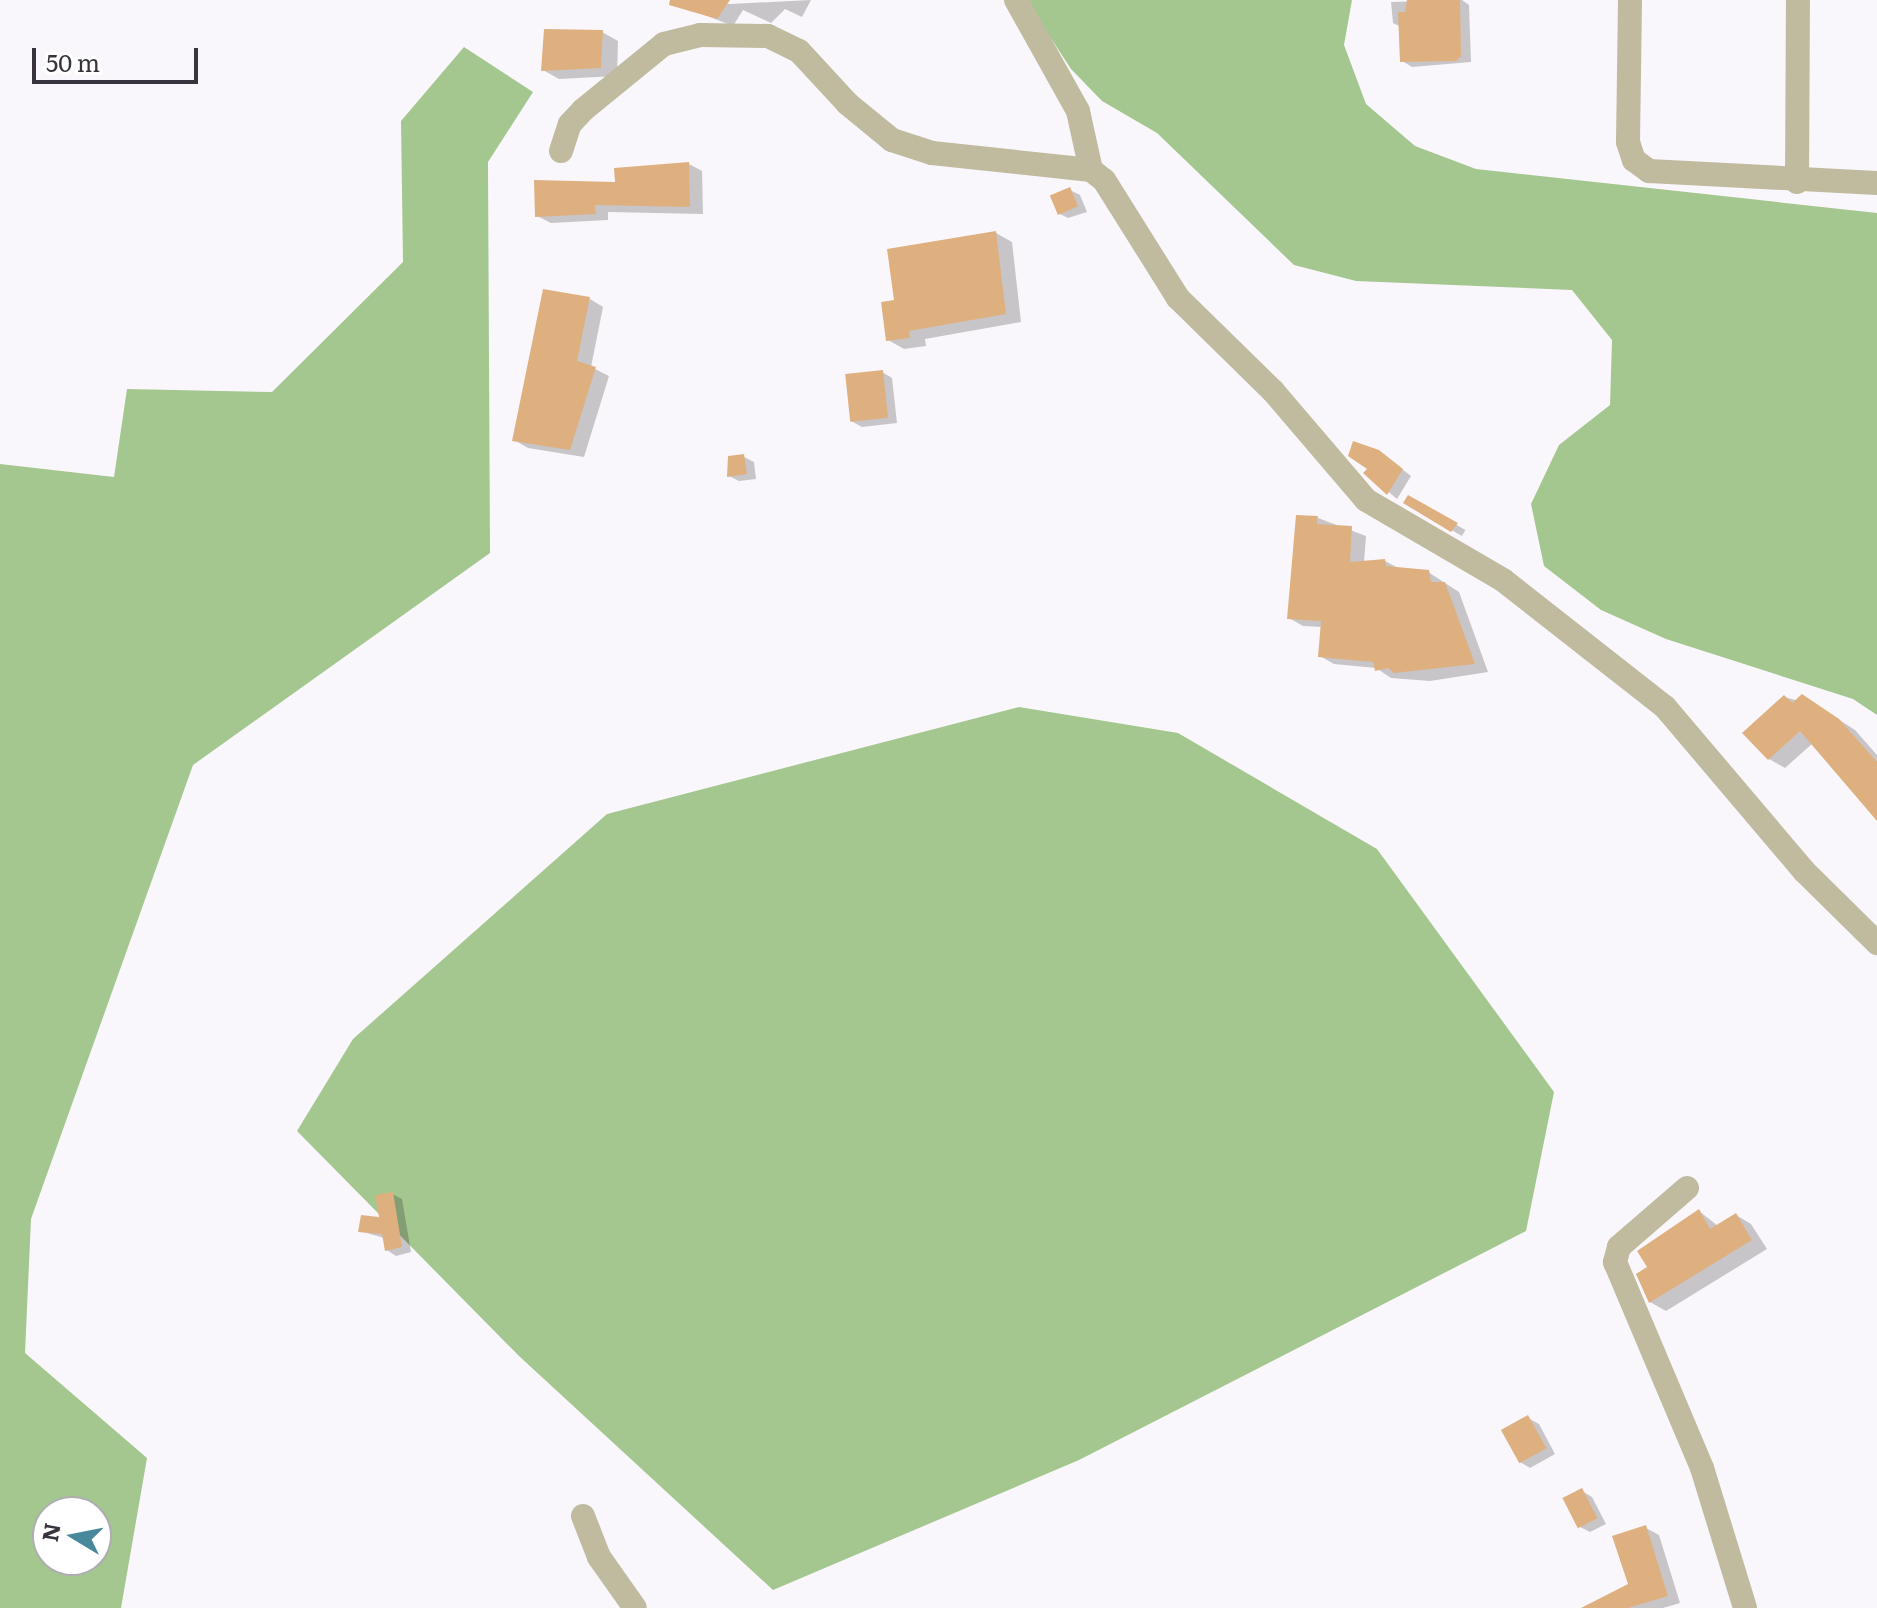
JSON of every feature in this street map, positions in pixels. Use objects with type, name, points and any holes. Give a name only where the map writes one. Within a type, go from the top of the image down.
[{"type":"street","points":[[1016,0],[1078,111],[1091,170]]},
{"type":"street","points":[[1630,0],[1628,142],[1634,160],[1649,171],[1797,182],[1877,183]]},
{"type":"street","points":[[1797,182],[1798,0]]},
{"type":"street","points":[[561,151],[570,124],[583,110],[664,44],[700,35],[768,36],[799,51],[848,104],[892,140],[932,153],[1091,170],[1104,180],[1178,298],[1273,391],[1366,500],[1515,588],[1665,707],[1804,871],[1877,943]]},
{"type":"street","points":[[1687,1188],[1619,1247],[1615,1262],[1702,1468],[1745,1608]]},
{"type":"street","points":[[583,1516],[599,1557],[635,1608]]},
{"type":"green space","points":[[1026,0],[1352,0],[1344,45],[1366,104],[1415,146],[1476,169],[1877,213],[1877,715],[1853,699],[1666,639],[1601,610],[1544,566],[1531,504],[1559,445],[1610,405],[1612,340],[1572,290],[1356,281],[1294,265],[1157,133],[1102,101],[1071,69]]},
{"type":"green space","points":[[464,47],[533,92],[488,162],[490,553],[193,765],[31,1219],[25,1353],[147,1458],[121,1608],[0,1608],[0,464],[114,477],[127,389],[272,392],[403,262],[401,121]]},
{"type":"green space","points":[[1019,707],[1178,733],[1377,849],[1554,1092],[1526,1231],[1079,1460],[773,1590],[519,1356],[297,1131],[353,1039],[607,814]]},
{"type":"building","points":[[670,0],[730,0],[717,19],[669,5]]},
{"type":"building","points":[[1407,0],[1460,0],[1461,56],[1456,61],[1400,62],[1398,12],[1405,12]]},
{"type":"building","points":[[544,29],[603,30],[601,68],[541,71]]},
{"type":"building","points":[[689,162],[690,207],[595,205],[596,214],[535,217],[534,180],[615,182],[614,168]]},
{"type":"building","points":[[1070,187],[1078,206],[1058,215],[1050,196]]},
{"type":"building","points":[[996,231],[1006,314],[909,331],[910,338],[886,341],[881,302],[894,300],[887,249]]},
{"type":"building","points":[[543,289],[590,297],[577,361],[596,367],[570,450],[512,441]]},
{"type":"building","points":[[883,370],[888,418],[850,422],[845,374]]},
{"type":"building","points":[[1353,441],[1379,450],[1403,469],[1387,495],[1363,473],[1367,469],[1348,456]]},
{"type":"building","points":[[744,454],[747,474],[727,477],[728,456]]},
{"type":"building","points":[[1408,495],[1458,523],[1451,532],[1403,503]]},
{"type":"building","points":[[1296,515],[1318,516],[1317,524],[1352,526],[1350,562],[1385,559],[1386,566],[1429,570],[1431,582],[1445,582],[1475,664],[1394,673],[1388,668],[1375,671],[1373,662],[1318,657],[1321,621],[1287,619]]},
{"type":"building","points":[[1802,694],[1839,719],[1877,762],[1877,821],[1800,731],[1768,760],[1742,733],[1784,695],[1792,703]]},
{"type":"building","points":[[393,1192],[402,1247],[385,1251],[382,1234],[358,1232],[361,1215],[379,1217],[375,1195]]},
{"type":"building","points":[[1699,1209],[1710,1229],[1736,1213],[1752,1240],[1649,1303],[1636,1274],[1647,1267],[1637,1251]]},
{"type":"building","points":[[1528,1415],[1546,1448],[1519,1463],[1501,1430]]},
{"type":"building","points":[[1582,1488],[1597,1518],[1578,1528],[1562,1498]]},
{"type":"building","points":[[1646,1525],[1668,1596],[1628,1608],[1581,1608],[1628,1584],[1612,1536]]}]
